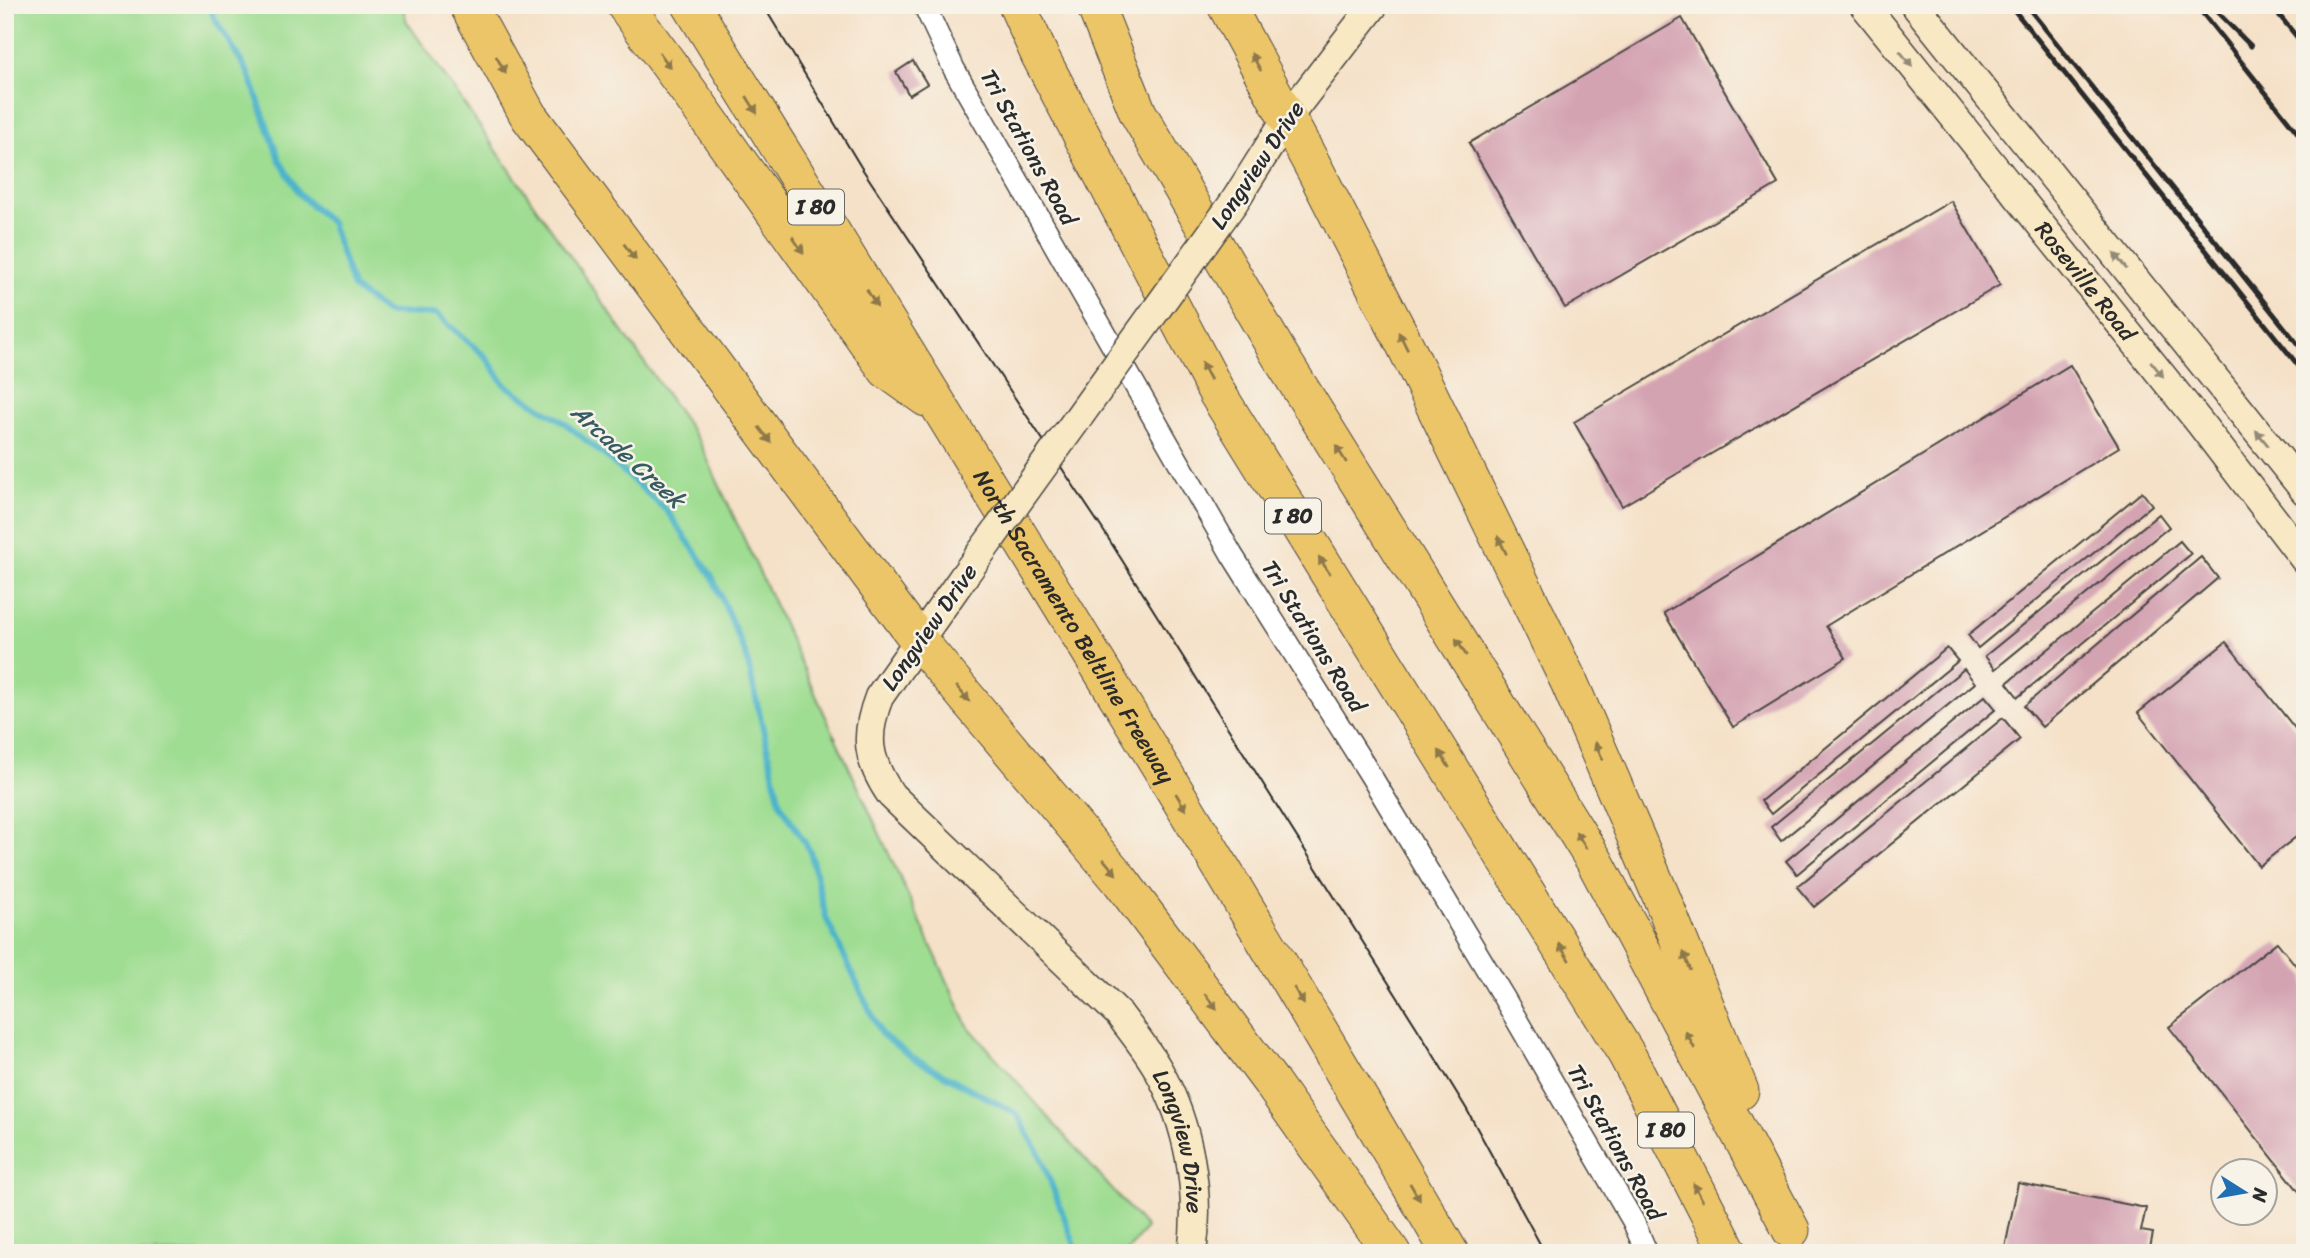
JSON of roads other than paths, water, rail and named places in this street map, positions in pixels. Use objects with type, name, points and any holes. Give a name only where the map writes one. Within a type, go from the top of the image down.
[{"type":"highway","points":[[468,5],[528,116],[919,642],[1120,880],[1271,1082],[1392,1253]]},
{"type":"highway","points":[[625,5],[887,370],[941,409]]},
{"type":"highway","name":"North Sacramento Beltline Freeway","points":[[691,5],[1299,995],[1450,1253]]},
{"type":"highway","name":"I 80","points":[[1017,5],[1040,56],[1217,393],[1620,1044],[1729,1253]]},
{"type":"highway","points":[[1095,5],[1138,113],[1280,356],[1594,860],[1795,1242]]},
{"type":"highway","points":[[1226,5],[1405,345],[1570,684],[1677,934],[1748,1111],[1795,1242]]},
{"type":"main road","name":"Longview Drive","points":[[1192,1253],[1195,1209],[1191,1164],[1173,1100],[1160,1072],[1119,1014],[891,795],[878,777],[870,748],[871,718],[879,697],[1234,202],[1287,118],[1374,5]]},
{"type":"main road","name":"Roseville Road","points":[[1864,5],[2200,423],[2305,560]]},
{"type":"main road","name":"Roseville Road","points":[[1915,5],[2305,492]]},
{"type":"street","name":"Tri Stations Road","points":[[924,5],[954,69],[1225,544],[1371,776],[1504,998],[1633,1221],[1647,1253]]},
{"type":"waterway","name":"Arcade Creek","points":[[211,5],[213,16],[249,74],[279,159],[299,194],[331,223],[353,288],[387,313],[436,314],[486,357],[505,385],[562,421],[667,511],[712,576],[746,655],[780,803],[810,851],[826,918],[881,1034],[913,1058],[1017,1114],[1040,1155],[1078,1253]]},
{"type":"tram line","points":[[763,5],[861,167],[1103,530],[1417,1028],[1466,1108],[1545,1253]]},
{"type":"railway","points":[[2010,5],[2305,374]]},
{"type":"railway","points":[[2026,5],[2305,353]]},
{"type":"railway","points":[[2196,5],[2305,142]]},
{"type":"railway","points":[[2210,5],[2251,46]]},
{"type":"railway","points":[[2271,5],[2305,47]]}]
